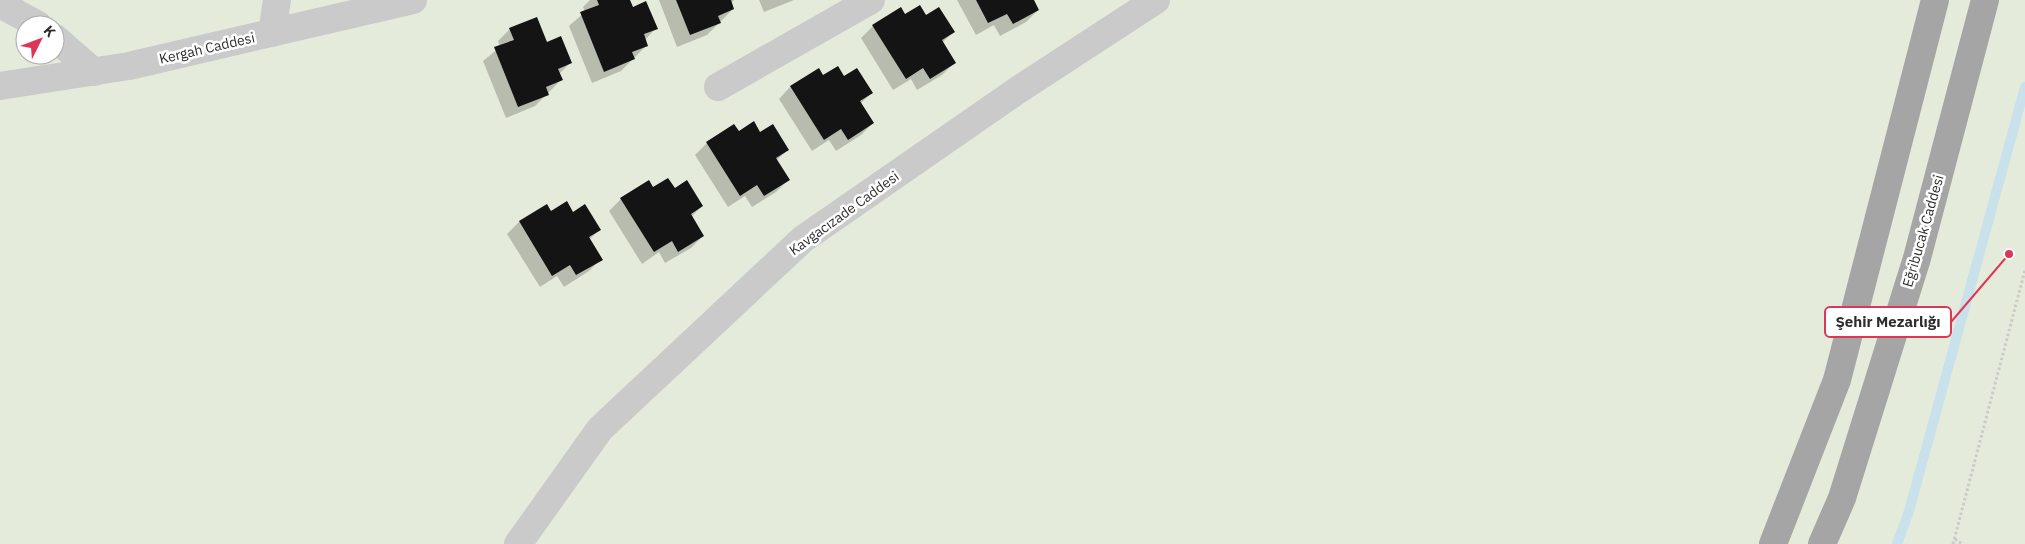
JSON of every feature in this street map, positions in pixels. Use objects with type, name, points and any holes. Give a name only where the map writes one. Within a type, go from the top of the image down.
[{"type":"main road","points":[[1773,544],[1837,380],[1935,0]]},
{"type":"main road","name":"Eğribucak Caddesi","points":[[1822,544],[1842,498],[1917,258],[1985,0]]},
{"type":"street","points":[[272,33],[277,0]]},
{"type":"street","name":"Kergah Caddesi","points":[[0,86],[129,66],[413,0]]},
{"type":"street","points":[[718,86],[871,0]]},
{"type":"street","name":"Kavgacızade Caddesi","points":[[518,544],[600,429],[803,239],[1018,90],[1156,0]]},
{"type":"street","points":[[0,4],[20,15]]},
{"type":"street","points":[[65,47],[94,72]]},
{"type":"path","points":[[1952,544],[1955,539],[2025,270]]},
{"type":"path","points":[[1955,539],[1962,544]]},
{"type":"green space","points":[[0,0],[2025,0],[2025,544],[0,544]]},
{"type":"building","points":[[597,0],[630,0],[633,7],[646,1],[658,29],[644,34],[648,46],[632,52],[635,59],[604,72],[580,12],[599,5]]},
{"type":"building","points":[[676,0],[731,0],[734,9],[718,16],[721,23],[690,35]]},
{"type":"building","points":[[976,0],[1034,0],[1039,10],[1013,24],[1007,14],[988,23]]},
{"type":"building","points":[[920,5],[926,15],[939,7],[955,32],[942,40],[956,63],[930,79],[923,68],[906,79],[872,25],[901,7],[905,14]]},
{"type":"building","points":[[537,17],[547,42],[561,36],[572,63],[558,69],[563,80],[546,87],[549,95],[518,107],[494,47],[514,40],[509,28]]},
{"type":"building","points":[[838,66],[844,76],[857,68],[873,93],[860,101],[874,123],[848,140],[841,129],[824,140],[790,86],[819,68],[823,75]]},
{"type":"building","points":[[754,121],[760,132],[773,124],[789,150],[776,158],[790,180],[764,196],[757,185],[740,196],[706,142],[734,124],[739,131]]},
{"type":"building","points":[[668,178],[675,188],[687,180],[703,206],[691,214],[704,236],[678,252],[672,241],[654,252],[620,198],[649,180],[653,187]]},
{"type":"building","points":[[567,201],[573,212],[585,204],[601,230],[589,237],[603,260],[576,275],[570,265],[552,276],[519,221],[547,204],[551,211]]},
{"type":"waterway","points":[[1897,544],[1909,511],[2025,87]]},
{"type":"place","name":"Şehir Mezarlığı","points":[[2009,254]]}]
